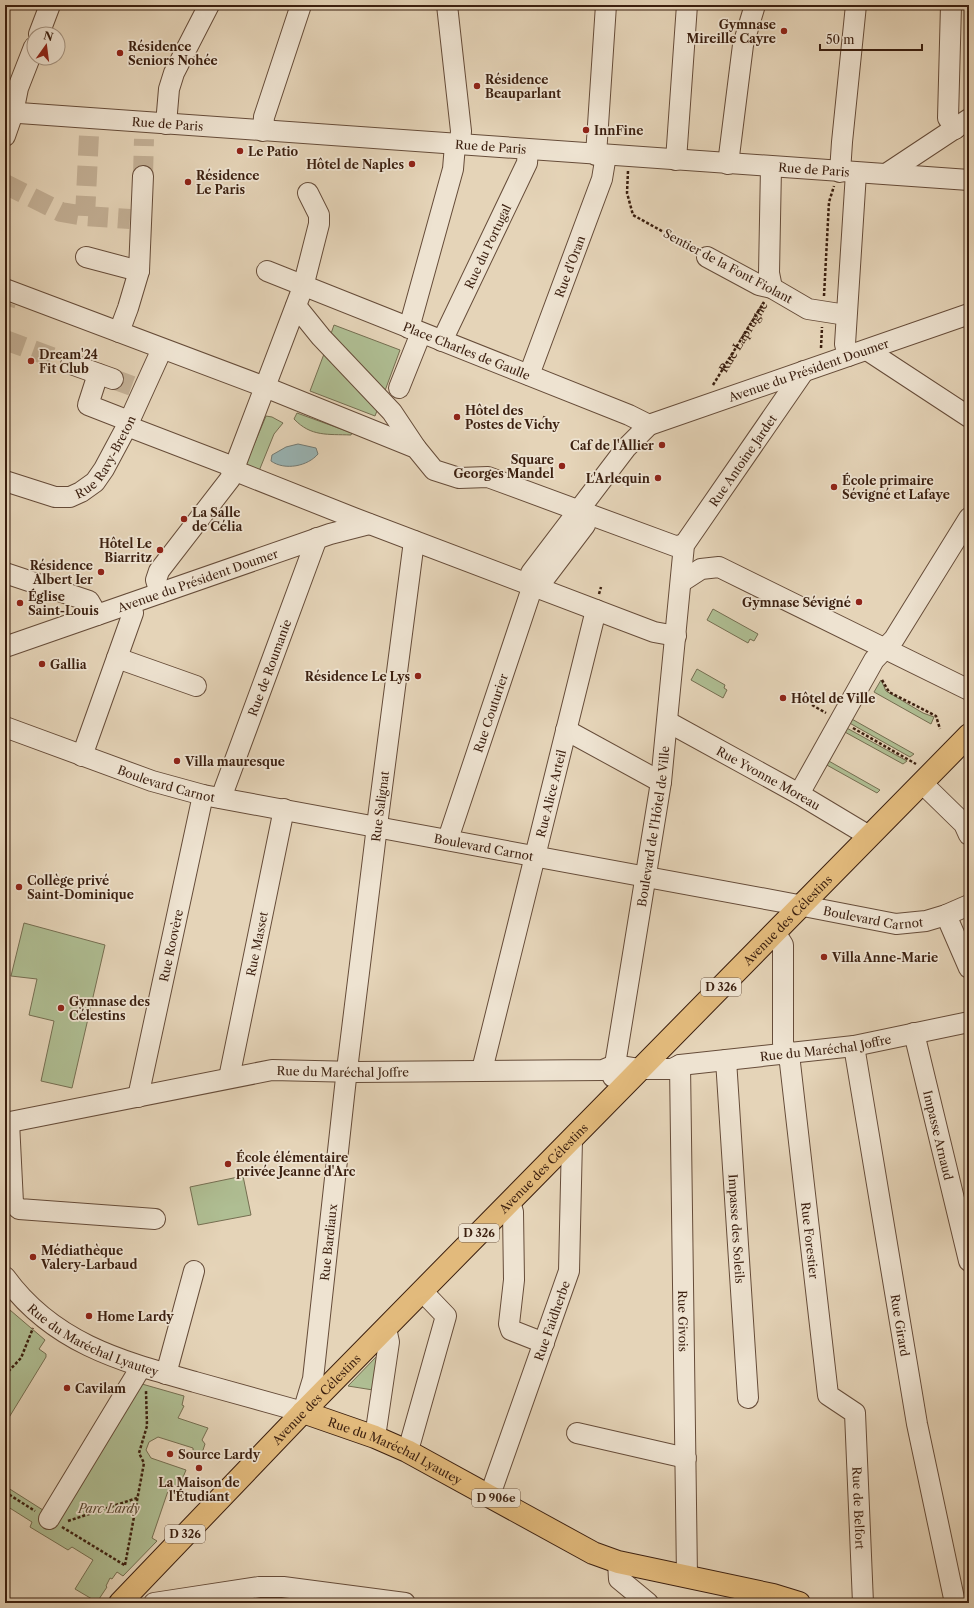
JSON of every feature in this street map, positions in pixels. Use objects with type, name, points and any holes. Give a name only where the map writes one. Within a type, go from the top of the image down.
[{"type":"main road","name":"Avenue des Célestins","points":[[132,1599],[303,1412],[869,836],[921,774],[969,735]]},
{"type":"main road","name":"Rue du Maréchal Lyautey","points":[[303,1412],[375,1437],[407,1451],[490,1495],[584,1549],[618,1562],[773,1595],[799,1603]]},
{"type":"street","points":[[42,26],[50,5]]},
{"type":"street","points":[[166,124],[169,89],[174,73],[209,5]]},
{"type":"street","points":[[263,131],[264,117],[301,5]]},
{"type":"street","points":[[399,388],[415,331],[461,131],[448,5]]},
{"type":"street","name":"Rue d'Oran","points":[[529,375],[602,179],[601,155],[606,5]]},
{"type":"street","points":[[676,160],[687,5]]},
{"type":"street","points":[[728,164],[743,45],[754,5]]},
{"type":"street","points":[[848,356],[845,344],[848,172],[842,142],[856,5]]},
{"type":"street","points":[[952,5],[948,118],[962,124]]},
{"type":"street","points":[[5,136],[9,112],[27,66]]},
{"type":"street","name":"Rue de Paris","points":[[9,112],[90,127],[145,131],[166,124],[969,180]]},
{"type":"street","points":[[886,174],[962,124]]},
{"type":"street","name":"Rue du Portugal","points":[[442,341],[527,163],[528,150]]},
{"type":"street","name":"Rue Laprugne","points":[[771,167],[769,273],[772,288]]},
{"type":"street","points":[[119,332],[139,271],[136,220],[143,176]]},
{"type":"street","points":[[160,593],[156,580],[159,571],[230,479],[296,306],[303,287],[319,224],[319,215],[308,192]]},
{"type":"street","points":[[86,257],[139,271]]},
{"type":"street","name":"Sentier de la Font Fiolant","points":[[707,257],[759,285],[772,288],[808,309],[846,315]]},
{"type":"street","name":"Place Charles de Gaulle","points":[[266,271],[303,287],[629,415],[648,425]]},
{"type":"street","points":[[7,294],[119,332],[416,448]]},
{"type":"street","points":[[296,306],[321,337],[392,412],[416,448],[434,470],[459,478],[488,477],[684,548]]},
{"type":"street","name":"Avenue du Président Doumer","points":[[648,425],[969,314]]},
{"type":"street","name":"Rue Ravy-Breton","points":[[5,481],[55,497],[70,497],[81,492],[95,482],[128,423],[139,388],[162,349]]},
{"type":"street","points":[[867,350],[969,417]]},
{"type":"street","points":[[72,364],[106,376],[88,405],[226,464],[233,470],[369,524],[654,632],[676,636]]},
{"type":"street","name":"Rue Antoine Jardet","points":[[684,548],[804,371]]},
{"type":"street","points":[[532,586],[544,579],[585,512],[641,447],[648,425]]},
{"type":"street","points":[[799,794],[880,654],[894,639],[969,518]]},
{"type":"street","name":"Avenue du Président Doumer","points":[[5,647],[317,538],[369,524]]},
{"type":"street","name":"Rue de Roumanie","points":[[212,796],[317,538]]},
{"type":"street","name":"Rue Salignat","points":[[347,1072],[414,541]]},
{"type":"street","name":"Boulevard de l'Hôtel de Ville","points":[[610,1100],[661,782],[684,548]]},
{"type":"street","points":[[681,582],[701,569],[719,567],[880,654],[969,690]]},
{"type":"street","points":[[5,574],[89,601],[97,615]]},
{"type":"street","name":"Rue Couturier","points":[[448,839],[532,586]]},
{"type":"street","points":[[82,756],[133,613],[130,604]]},
{"type":"street","name":"Rue Alice Arteil","points":[[482,1070],[596,610]]},
{"type":"street","points":[[117,658],[196,686]]},
{"type":"street","name":"Rue Yvonne Moreau","points":[[668,722],[799,794],[869,836]]},
{"type":"street","name":"Boulevard Carnot","points":[[5,726],[152,781],[212,796],[802,905],[896,924],[926,921],[946,915],[969,905]]},
{"type":"street","points":[[566,730],[661,782]]},
{"type":"street","points":[[921,774],[964,824],[969,835]]},
{"type":"street","name":"Rue Roovère","points":[[138,1097],[212,796]]},
{"type":"street","name":"Rue Masset","points":[[229,1078],[284,809]]},
{"type":"street","points":[[946,915],[969,968]]},
{"type":"street","name":"Rue Forestier","points":[[775,932],[783,945],[783,1043],[787,1053],[792,1079],[828,1395],[855,1413]]},
{"type":"street","name":"Rue du Maréchal Joffre","points":[[7,1123],[272,1070],[347,1072],[603,1070],[615,1065],[640,1069],[672,1069],[680,1065],[854,1046],[969,1022]]},
{"type":"street","name":"Impasse Arnaud","points":[[914,1033],[969,1261]]},
{"type":"street","name":"Rue Girard","points":[[854,1046],[917,1424],[954,1603]]},
{"type":"street","points":[[658,1051],[680,1065]]},
{"type":"street","name":"Impasse des Soleils","points":[[726,1060],[748,1398]]},
{"type":"street","name":"Rue Givois","points":[[680,1065],[687,1577]]},
{"type":"street","name":"Rue Bardiaux","points":[[303,1412],[313,1379],[347,1072]]},
{"type":"street","points":[[7,1123],[13,1203],[20,1209],[155,1219]]},
{"type":"street","name":"Rue Faidherbe","points":[[490,1495],[569,1271],[572,1139]]},
{"type":"street","points":[[510,1202],[513,1212],[514,1280],[508,1324],[510,1330],[544,1343]]},
{"type":"street","points":[[166,1374],[194,1271]]},
{"type":"street","name":"Rue du Maréchal Lyautey","points":[[5,1277],[28,1304],[74,1339],[94,1350],[141,1367],[303,1412]]},
{"type":"street","points":[[407,1451],[446,1316],[422,1291]]},
{"type":"street","points":[[375,1437],[389,1342],[386,1328]]},
{"type":"street","points":[[55,1523],[141,1367]]},
{"type":"street","name":"Rue de Belfort","points":[[855,1413],[863,1603]]},
{"type":"street","points":[[577,1433],[686,1458]]},
{"type":"street","points":[[618,1562],[619,1579],[648,1603]]},
{"type":"street","points":[[154,1603],[259,1587],[280,1595],[405,1603]]},
{"type":"path","name":"Sentier de la Font Fiolant","points":[[628,170],[627,193],[633,215],[707,257]]},
{"type":"path","points":[[821,353],[829,202]]},
{"type":"path","name":"Rue Laprugne","points":[[701,407],[772,288]]},
{"type":"path","points":[[543,417],[548,419]]},
{"type":"path","points":[[880,654],[880,678],[889,692],[936,716],[940,729]]},
{"type":"path","points":[[812,705],[840,721],[921,774]]},
{"type":"path","points":[[5,1375],[21,1358],[28,1337],[34,1328]]},
{"type":"path","points":[[5,1492],[125,1565],[144,1463],[140,1453],[147,1426],[146,1390]]},
{"type":"path","points":[[55,1523],[137,1498]]},
{"type":"green space","points":[[334,325],[400,350],[383,396],[328,342]]},
{"type":"green space","points":[[327,346],[380,403],[375,416],[310,391]]},
{"type":"green space","points":[[297,413],[352,433],[351,435],[335,435],[313,432],[300,425],[294,419]]},
{"type":"green space","points":[[266,416],[272,417],[283,423],[274,434],[259,471],[245,466]]},
{"type":"green space","points":[[713,609],[758,634],[754,641],[750,639],[748,643],[707,620]]},
{"type":"green space","points":[[697,669],[725,685],[724,688],[727,690],[723,698],[691,680]]},
{"type":"green space","points":[[881,680],[886,691],[923,713],[934,717],[931,724],[874,692]]},
{"type":"green space","points":[[850,718],[914,754],[910,757],[846,721]]},
{"type":"green space","points":[[843,726],[907,761],[903,764],[843,731]]},
{"type":"green space","points":[[827,760],[880,790],[877,793],[825,764]]},
{"type":"green space","name":"Gymnase des Célestins","points":[[24,923],[105,945],[72,1088],[41,1081],[54,1021],[29,1015],[37,979],[11,976]]},
{"type":"green space","points":[[243,1176],[251,1215],[198,1225],[190,1187]]},
{"type":"green space","points":[[10,1310],[45,1340],[39,1349],[46,1354],[46,1357],[5,1424],[5,1331]]},
{"type":"green space","points":[[376,1357],[378,1358],[373,1390],[348,1386]]},
{"type":"green space","name":"Parc Lardy","points":[[128,1380],[184,1396],[182,1405],[184,1406],[178,1418],[208,1428],[202,1440],[205,1444],[202,1453],[193,1450],[193,1448],[158,1437],[149,1442],[146,1450],[151,1458],[186,1470],[179,1487],[174,1485],[169,1488],[152,1538],[157,1541],[123,1576],[117,1572],[112,1579],[110,1578],[106,1586],[107,1587],[97,1602],[75,1589],[93,1560],[72,1547],[68,1550],[30,1527],[32,1522],[5,1505],[5,1486],[46,1512]]},
{"type":"water","points":[[298,444],[316,448],[318,454],[308,462],[296,466],[283,466],[271,461],[272,455],[286,447]]},
{"type":"tunnel","points":[[85,216],[89,135]]},
{"type":"tunnel","points":[[143,176],[144,139]]},
{"type":"tunnel","points":[[5,184],[61,212],[85,216],[130,219]]},
{"type":"tunnel","points":[[5,340],[71,364]]},
{"type":"tunnel","points":[[113,379],[135,387]]},
{"type":"place","name":"Gymnase Mireille Cayre","points":[[784,31]]},
{"type":"place","name":"Résidence Seniors Nohée","points":[[120,53]]},
{"type":"place","name":"Résidence Beauparlant","points":[[477,86]]},
{"type":"place","name":"InnFine","points":[[586,130]]},
{"type":"place","name":"Le Patio","points":[[240,151]]},
{"type":"place","name":"Hôtel de Naples","points":[[412,164]]},
{"type":"place","name":"Résidence Le Paris","points":[[188,182]]},
{"type":"place","name":"Dream'24 Fit Club","points":[[31,361]]},
{"type":"place","name":"Hôtel des Postes de Vichy","points":[[457,417]]},
{"type":"place","name":"Caf de l'Allier","points":[[662,445]]},
{"type":"place","name":"Square Georges Mandel","points":[[562,466]]},
{"type":"place","name":"L'Arlequin","points":[[658,478]]},
{"type":"place","name":"École primaire Sévigné et Lafaye","points":[[834,487]]},
{"type":"place","name":"La Salle de Célia","points":[[184,519]]},
{"type":"place","name":"Hôtel Le Biarritz","points":[[160,550]]},
{"type":"place","name":"Résidence Albert Ier","points":[[101,572]]},
{"type":"place","name":"Gymnase Sévigné","points":[[859,602]]},
{"type":"place","name":"Église Saint-Louis","points":[[20,603]]},
{"type":"place","name":"Gallia","points":[[42,664]]},
{"type":"place","name":"Résidence Le Lys","points":[[418,676]]},
{"type":"place","name":"Hôtel de Ville","points":[[783,698]]},
{"type":"place","name":"Villa mauresque","points":[[177,761]]},
{"type":"place","name":"Collège privé Saint-Dominique","points":[[19,887]]},
{"type":"place","name":"Villa Anne-Marie","points":[[824,957]]},
{"type":"place","name":"Gymnase des Célestins","points":[[61,1008]]},
{"type":"place","name":"École élémentaire privée Jeanne d'Arc","points":[[228,1164]]},
{"type":"place","name":"Médiathèque Valery-Larbaud","points":[[33,1257]]},
{"type":"place","name":"Home Lardy","points":[[89,1316]]},
{"type":"place","name":"Cavilam","points":[[67,1388]]},
{"type":"place","name":"Source Lardy","points":[[170,1454]]},
{"type":"place","name":"La Maison de l'Étudiant","points":[[199,1468]]}]
